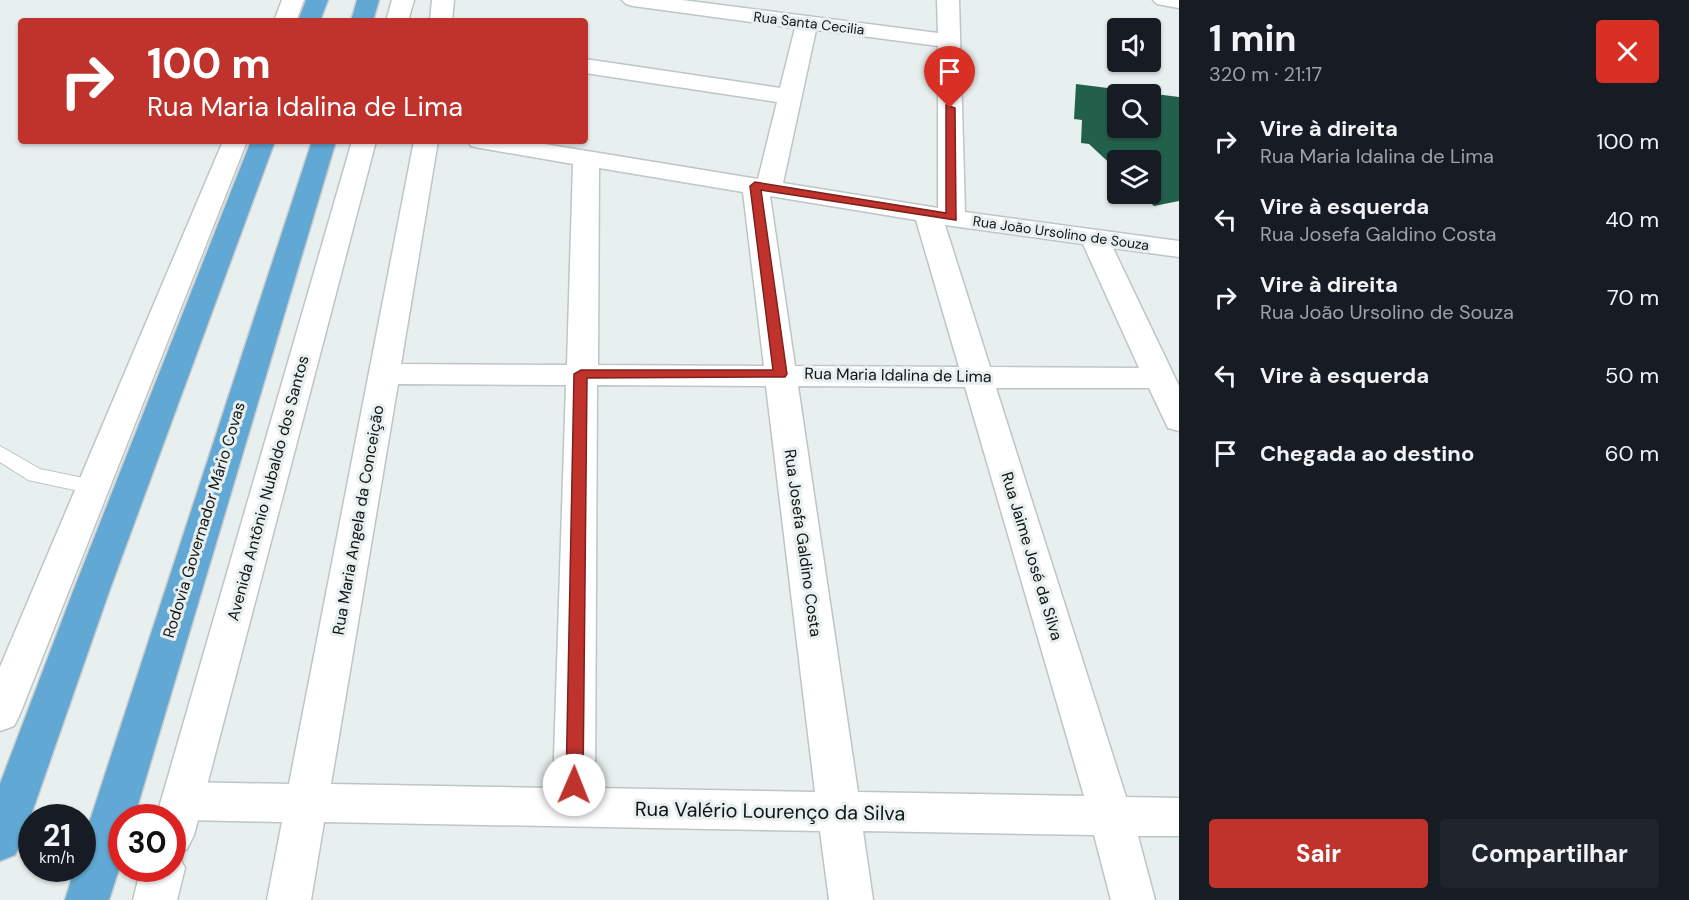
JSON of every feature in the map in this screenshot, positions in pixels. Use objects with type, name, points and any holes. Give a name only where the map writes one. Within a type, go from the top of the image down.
[{"type":"highway","points":[[310,18],[317,0]]},
{"type":"highway","points":[[363,18],[369,0]]},
{"type":"highway","points":[[0,841],[92,589],[262,144]]},
{"type":"highway","name":"Rodovia Governador Mário Covas","points":[[87,900],[323,144]]},
{"type":"street","points":[[286,18],[293,0]]},
{"type":"street","points":[[399,18],[403,0]]},
{"type":"street","points":[[441,18],[443,0]]},
{"type":"street","name":"Rua Santa Cecilia","points":[[633,0],[949,41]]},
{"type":"street","name":"Rua Jaime José da Silva","points":[[948,0],[949,41],[940,216],[977,376],[1111,816],[1133,900]]},
{"type":"street","points":[[1164,0],[1179,2]]},
{"type":"street","name":"Rua Josefa Galdino Costa","points":[[807,23],[789,97],[762,187],[780,374],[851,900]]},
{"type":"street","points":[[588,66],[789,97]]},
{"type":"street","points":[[0,714],[234,144]]},
{"type":"street","name":"Avenida Antônio Nubaldo dos Santos","points":[[181,804],[363,144]]},
{"type":"street","name":"Rua Maria Angela da Conceição","points":[[290,900],[425,144]]},
{"type":"street","name":"Rua João Ursolino de Souza","points":[[499,144],[940,216],[1179,249]]},
{"type":"street","points":[[574,807],[586,158]]},
{"type":"street","points":[[1095,238],[1179,420]]},
{"type":"street","name":"Rua Maria Idalina de Lima","points":[[384,374],[780,374],[1159,378]]},
{"type":"street","name":"Rua Valério Lourenço da Silva","points":[[186,817],[307,803],[1179,817]]},
{"type":"street","points":[[155,900],[160,882]]},
{"type":"lane","points":[[0,453],[35,475],[93,488]]},
{"type":"building","points":[[1076,84],[1107,88],[1107,138],[1161,138],[1161,95],[1179,97],[1179,201],[1154,206],[1152,204],[1161,204],[1161,150],[1107,150],[1107,161],[1089,144],[1081,143],[1082,120],[1074,119]]},
{"type":"route","points":[[574,785],[581,374],[780,374],[755,186],[952,218],[950,108]]}]
